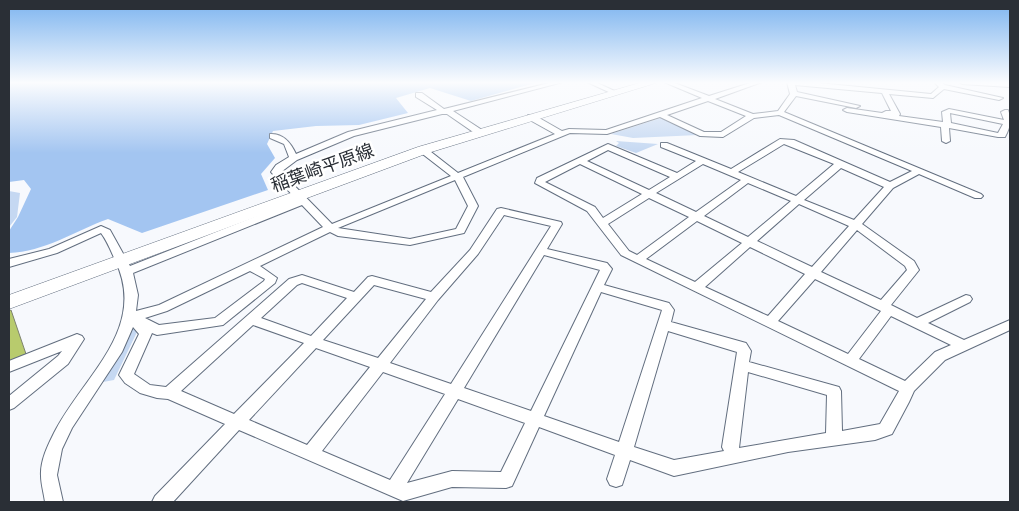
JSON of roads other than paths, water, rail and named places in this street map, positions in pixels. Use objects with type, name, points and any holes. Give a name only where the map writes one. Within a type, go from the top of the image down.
[{"type":"main road","name":"稲葉崎平原線","points":[[9,302],[124,267],[423,150],[572,106]]},
{"type":"street","points":[[436,106],[479,132]]},
{"type":"street","points":[[423,150],[458,177],[472,206],[460,231],[410,242],[338,233],[330,228],[276,172],[278,167],[294,158],[351,134],[469,106]]},
{"type":"street","points":[[132,317],[163,308],[330,228],[570,130],[607,132],[685,106]]},
{"type":"street","points":[[727,106],[752,116],[780,113],[978,196]]},
{"type":"street","points":[[780,113],[785,106]]},
{"type":"street","points":[[854,106],[896,114],[892,106]]},
{"type":"street","points":[[959,113],[965,106]]},
{"type":"street","points":[[847,110],[998,135],[1002,135],[1008,127],[1005,112]]},
{"type":"street","points":[[946,140],[946,112],[959,113],[1008,127]]},
{"type":"street","points":[[661,114],[703,134],[723,136],[752,116]]},
{"type":"street","points":[[531,118],[561,134]]},
{"type":"street","points":[[273,136],[287,143],[294,158]]},
{"type":"street","points":[[731,173],[783,141],[791,142],[890,186]]},
{"type":"street","points":[[664,145],[857,226],[910,264],[913,270],[850,361]]},
{"type":"street","points":[[677,176],[612,147],[540,180],[540,183],[591,209],[625,253],[907,388]]},
{"type":"street","points":[[581,161],[962,345]]},
{"type":"street","points":[[602,223],[702,161]]},
{"type":"street","points":[[696,288],[840,164]]},
{"type":"street","points":[[770,322],[812,272],[857,226],[890,186],[919,171]]},
{"type":"street","points":[[638,260],[747,180]]},
{"type":"street","points":[[310,454],[434,297],[474,252],[501,211],[557,224],[394,490]]},
{"type":"street","points":[[9,264],[53,250],[101,230],[106,232],[124,267],[132,294],[130,318],[120,344],[107,369],[72,413],[56,444],[50,470],[50,494],[54,502]]},
{"type":"street","points":[[132,317],[146,333],[126,375],[130,381],[157,394],[168,393],[403,493],[452,479],[506,480],[606,269],[603,266],[542,250]]},
{"type":"street","points":[[132,317],[156,330],[218,322],[269,283],[271,278],[251,266]]},
{"type":"street","points":[[168,393],[293,282],[302,279],[356,296]]},
{"type":"street","points":[[160,502],[372,280],[376,279],[434,297]]},
{"type":"street","points":[[597,287],[665,306],[668,310],[616,479]]},
{"type":"street","points":[[918,323],[966,299]]},
{"type":"street","points":[[252,320],[674,468],[788,445],[875,433],[886,429],[904,398],[907,388],[940,356],[1010,325]]},
{"type":"street","points":[[663,325],[741,347],[744,351],[730,447],[735,456]]},
{"type":"street","points":[[9,367],[77,339],[63,360],[9,404]]},
{"type":"street","points":[[742,364],[834,391],[834,439]]}]
